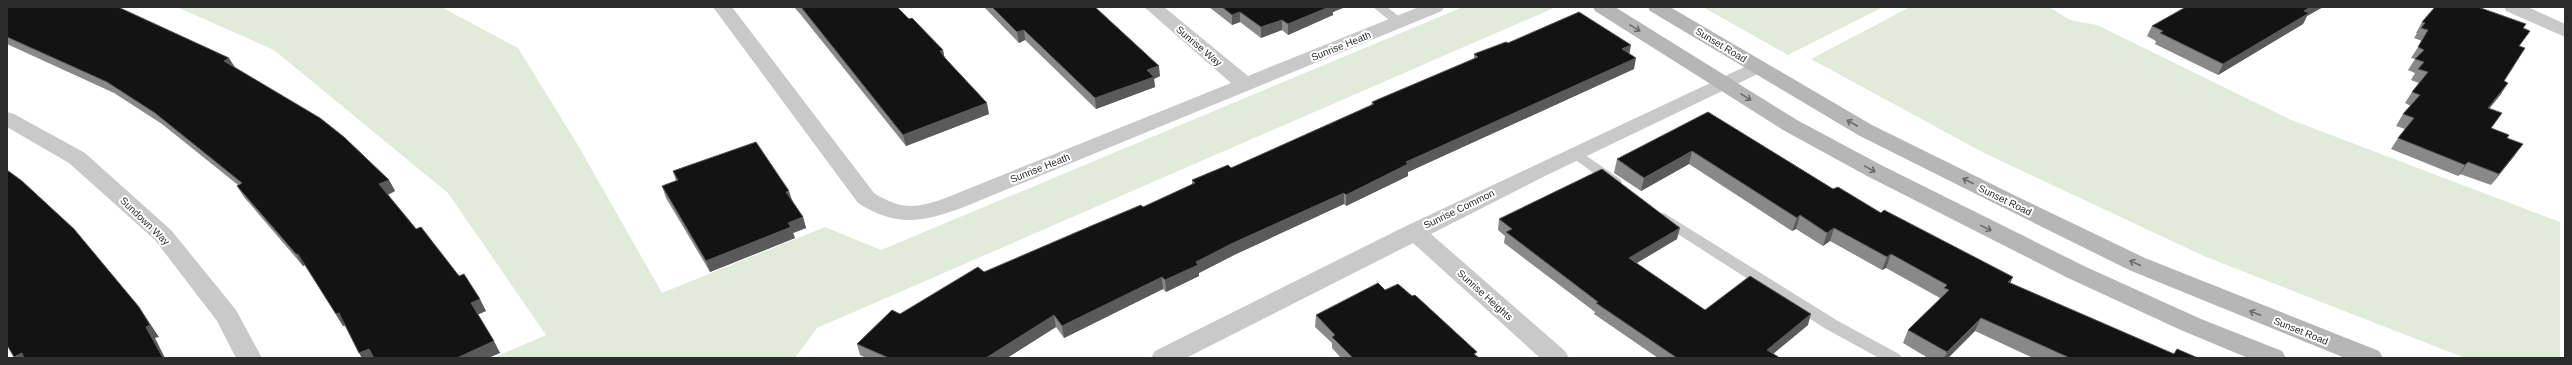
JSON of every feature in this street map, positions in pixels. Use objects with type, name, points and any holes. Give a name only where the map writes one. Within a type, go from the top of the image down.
[{"type":"street","name":"Sunrise Heath","points":[[722,7],[866,198],[882,209],[898,214],[916,214],[956,202],[1435,7]]},
{"type":"street","name":"Sunrise Way","points":[[1153,7],[1245,84]]},
{"type":"street","points":[[1602,7],[1790,124],[1971,221],[2185,322],[2273,358]]},
{"type":"street","name":"Sunset Road","points":[[1657,7],[1864,130],[2137,264],[2370,358]]},
{"type":"street","points":[[2513,7],[2565,31]]},
{"type":"street","name":"Sunrise Common","points":[[1164,358],[1414,231],[1757,67]]},
{"type":"street","name":"Sundown Way","points":[[7,118],[77,158],[163,235],[227,316],[249,358]]},
{"type":"street","name":"Sunrise Heights","points":[[1414,231],[1556,358]]},
{"type":"lane","points":[[1379,7],[1400,22]]},
{"type":"lane","points":[[1575,153],[1626,190]]},
{"type":"lane","points":[[1650,208],[1832,325],[1893,358]]},
{"type":"green space","points":[[177,7],[441,7],[518,48],[579,147],[662,293],[825,227],[881,250],[1463,7],[1556,7],[817,328],[795,358],[493,358],[546,335],[448,193],[274,50]]},
{"type":"green space","points":[[1703,7],[1883,7],[1788,55]]},
{"type":"green space","points":[[1910,7],[2049,7],[2070,20],[2097,25],[2289,119],[2560,222],[2560,358],[2465,358],[2206,257],[1984,153],[1811,59]]},
{"type":"building","points":[[7,7],[118,7],[229,58],[224,61],[320,118],[344,137],[389,180],[379,184],[416,229],[421,227],[459,276],[464,274],[480,299],[471,303],[494,341],[457,358],[374,358],[369,349],[359,353],[339,313],[336,314],[298,254],[296,254],[237,186],[242,183],[155,113],[107,82],[7,37]]},
{"type":"building","points":[[801,7],[897,7],[909,19],[912,18],[943,50],[940,51],[945,58],[987,103],[903,135]]},
{"type":"building","points":[[992,7],[1095,7],[1159,66],[1147,70],[1154,77],[1095,98],[1024,30],[1017,32]]},
{"type":"building","points":[[1222,7],[1329,7],[1288,24],[1282,20],[1261,27],[1240,12],[1232,15]]},
{"type":"building","points":[[2186,7],[2310,7],[2304,11],[2309,13],[2223,64],[2160,33],[2163,31],[2152,26]]},
{"type":"building","points":[[2435,7],[2478,7],[2526,24],[2523,28],[2530,31],[2519,46],[2525,48],[2504,81],[2508,83],[2488,108],[2502,113],[2491,128],[2509,135],[2507,138],[2523,144],[2499,174],[2468,162],[2465,165],[2398,138],[2414,118],[2403,114],[2420,95],[2412,92],[2428,72],[2418,69],[2424,62],[2415,59],[2424,50],[2418,47],[2428,30],[2421,28],[2425,23],[2422,22]]},
{"type":"building","points":[[1579,12],[1631,45],[1622,49],[1636,58],[1406,162],[1408,164],[1346,195],[1344,193],[1233,243],[1196,262],[1198,265],[1165,280],[1162,277],[1062,326],[1054,315],[986,358],[889,358],[857,344],[892,310],[900,314],[978,267],[984,272],[1141,205],[1143,207],[1195,183],[1192,180],[1228,165],[1231,168],[1374,104],[1372,102],[1478,57],[1474,54],[1506,42],[1508,43]]},
{"type":"building","points":[[1708,112],[1833,189],[1838,187],[1881,213],[1884,210],[2013,277],[2008,282],[2174,354],[2177,349],[2198,358],[2070,358],[1981,318],[1947,352],[1908,330],[1949,290],[1944,288],[1947,285],[1891,254],[1887,257],[1834,228],[1827,233],[1800,215],[1797,218],[1692,151],[1644,178],[1617,159]]},
{"type":"building","points":[[756,142],[789,191],[786,192],[803,217],[788,223],[791,227],[706,261],[662,186],[678,180],[673,171]]},
{"type":"building","points":[[1602,169],[1680,228],[1629,258],[1705,310],[1750,276],[1811,314],[1767,350],[1780,358],[1677,358],[1596,303],[1598,302],[1506,232],[1512,229],[1499,219]]},
{"type":"building","points":[[7,170],[22,181],[74,229],[139,307],[150,325],[146,327],[163,358],[24,358],[22,353],[14,357],[7,345]]},
{"type":"building","points":[[1378,283],[1385,290],[1398,284],[1412,296],[1415,295],[1477,352],[1474,354],[1479,358],[1353,358],[1332,337],[1335,335],[1316,315]]}]
